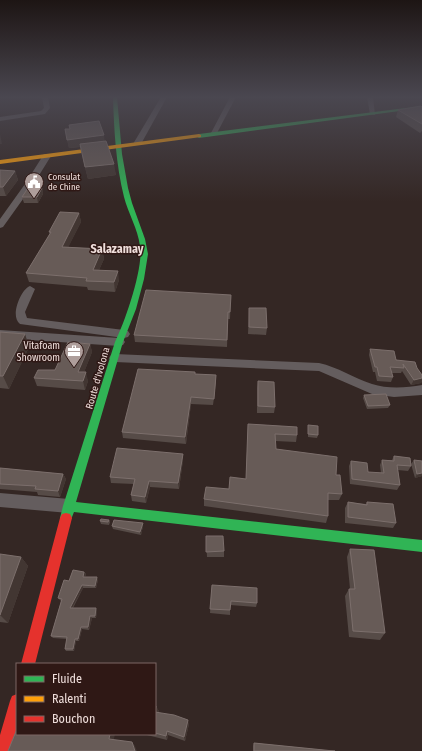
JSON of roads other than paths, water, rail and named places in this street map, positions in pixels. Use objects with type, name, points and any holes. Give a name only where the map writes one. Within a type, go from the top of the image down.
[{"type":"street","name":"Route d'Ivolona","points":[[28,663],[69,506],[140,280],[144,248],[125,190],[117,132]]},
{"type":"street","points":[[137,144],[144,132]]},
{"type":"street","points":[[0,162],[222,132]]},
{"type":"street","points":[[0,225],[29,185],[47,156]]},
{"type":"street","points":[[30,290],[20,312],[21,319],[24,321],[121,338]]},
{"type":"street","points":[[0,334],[121,338]]},
{"type":"street","points":[[115,358],[319,367],[331,370],[373,389],[412,392],[422,390]]},
{"type":"street","points":[[0,500],[69,506],[422,546]]},
{"type":"street","points":[[3,751],[16,705]]},
{"type":"place","name":"Consulat de Chine","points":[[34,199]]},
{"type":"place","name":"Vitafoam Showroom","points":[[74,368]]},
{"type":"district","name":"Salazamay","points":[[117,249]]}]
